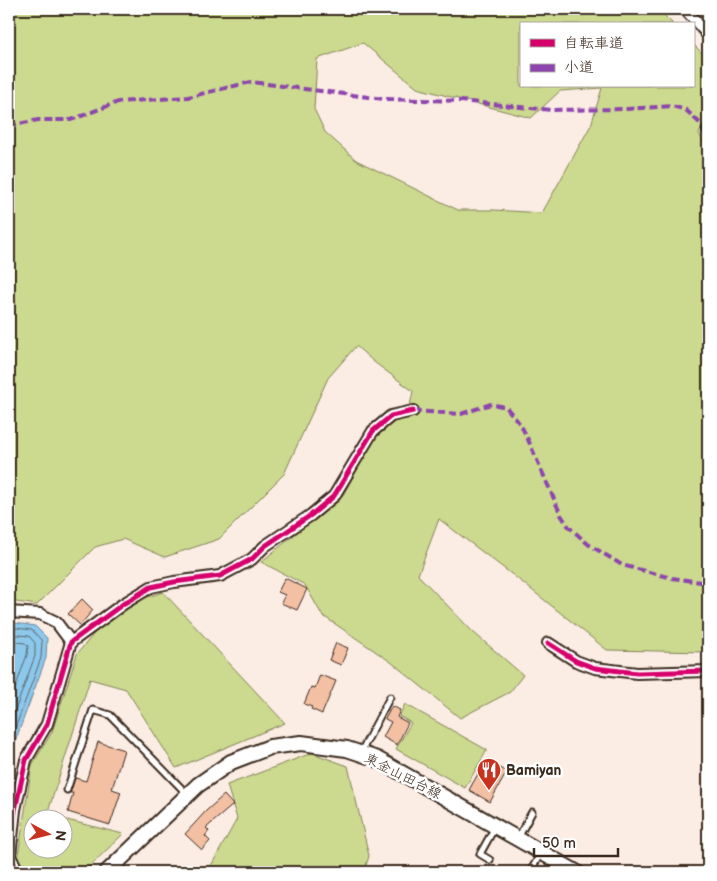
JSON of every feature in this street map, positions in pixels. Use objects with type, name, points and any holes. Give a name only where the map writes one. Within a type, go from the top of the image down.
[{"type":"main road","name":"東金山田台線","points":[[107,872],[198,785],[231,762],[270,747],[301,743],[346,749],[377,759],[576,872]]},
{"type":"street","points":[[685,9],[708,35]]},
{"type":"street","points":[[18,872],[10,856],[15,810],[26,760],[47,724],[71,642],[123,604],[151,587],[220,576],[252,558],[265,546],[311,515],[334,496],[373,431],[390,416],[413,411]]},
{"type":"street","points":[[9,612],[40,614],[56,622],[71,642]]},
{"type":"street","points":[[548,643],[576,661],[596,668],[637,673],[708,671]]},
{"type":"lane","points":[[360,754],[390,697]]},
{"type":"lane","points":[[67,790],[93,710],[110,715],[188,795]]},
{"type":"lane","points":[[517,839],[532,812]]},
{"type":"lane","points":[[490,860],[480,854],[495,826]]},
{"type":"lane","points":[[530,872],[541,852]]},
{"type":"green space","points":[[9,9],[658,9],[671,22],[520,22],[520,88],[602,88],[694,88],[694,45],[708,59],[708,116],[699,133],[708,153],[708,652],[607,650],[439,519],[418,575],[473,632],[523,675],[510,692],[460,718],[391,662],[322,615],[305,585],[261,562],[343,495],[376,435],[391,423],[408,416],[413,391],[356,346],[328,378],[284,474],[219,539],[165,557],[123,539],[95,547],[37,605],[9,601]],"holes":[[[363,43],[417,88],[531,118],[560,91],[602,88],[591,125],[542,213],[458,210],[356,160],[325,132],[314,109],[317,59]]]},
{"type":"green space","points":[[163,592],[285,723],[176,768],[126,689],[90,679],[49,808],[25,808],[32,765],[52,732],[77,654],[116,607]]},
{"type":"green space","points":[[405,704],[487,750],[465,788],[396,749],[411,723],[399,716]]},
{"type":"green space","points":[[312,753],[348,766],[369,856],[364,872],[200,872],[212,864],[237,819],[227,785]]},
{"type":"green space","points":[[72,821],[123,834],[84,872],[26,872],[18,856],[22,830],[22,858],[72,858]]},
{"type":"water","points":[[9,622],[35,626],[47,638],[46,658],[9,758]]},
{"type":"building","points":[[285,578],[307,589],[297,610],[281,603],[285,595],[278,592]]},
{"type":"building","points":[[82,599],[93,610],[80,625],[68,614]]},
{"type":"building","points":[[336,643],[348,648],[341,665],[329,660]]},
{"type":"building","points":[[320,675],[336,681],[322,714],[304,704],[311,687],[315,688]]},
{"type":"building","points":[[392,706],[400,710],[397,717],[408,723],[397,745],[383,737],[391,722],[385,719]]},
{"type":"building","points":[[98,742],[124,750],[112,789],[121,792],[110,825],[72,813],[72,808],[69,808],[73,793],[70,793],[75,778],[86,781]]},
{"type":"building","points":[[484,763],[497,771],[499,767],[507,772],[490,802],[469,790]]},
{"type":"building","points":[[224,795],[233,805],[206,828],[209,831],[205,836],[210,841],[202,850],[185,834]]},
{"type":"marked path","points":[[9,126],[38,120],[71,120],[118,102],[188,97],[251,82],[383,99],[461,101],[551,110],[627,109],[672,106],[686,110],[708,131]]},
{"type":"marked path","points":[[413,411],[461,414],[491,404],[506,407],[520,424],[526,435],[561,515],[569,527],[588,544],[622,565],[672,578],[708,583]]},
{"type":"cycle path","points":[[18,872],[10,856],[15,810],[26,760],[47,724],[71,642],[123,604],[151,587],[220,576],[252,559],[265,546],[311,515],[334,496],[373,431],[391,416],[413,411]]},
{"type":"cycle path","points":[[548,643],[576,661],[595,668],[637,673],[708,671]]},
{"type":"place","name":"Bamiyan","points":[[489,791]]}]
